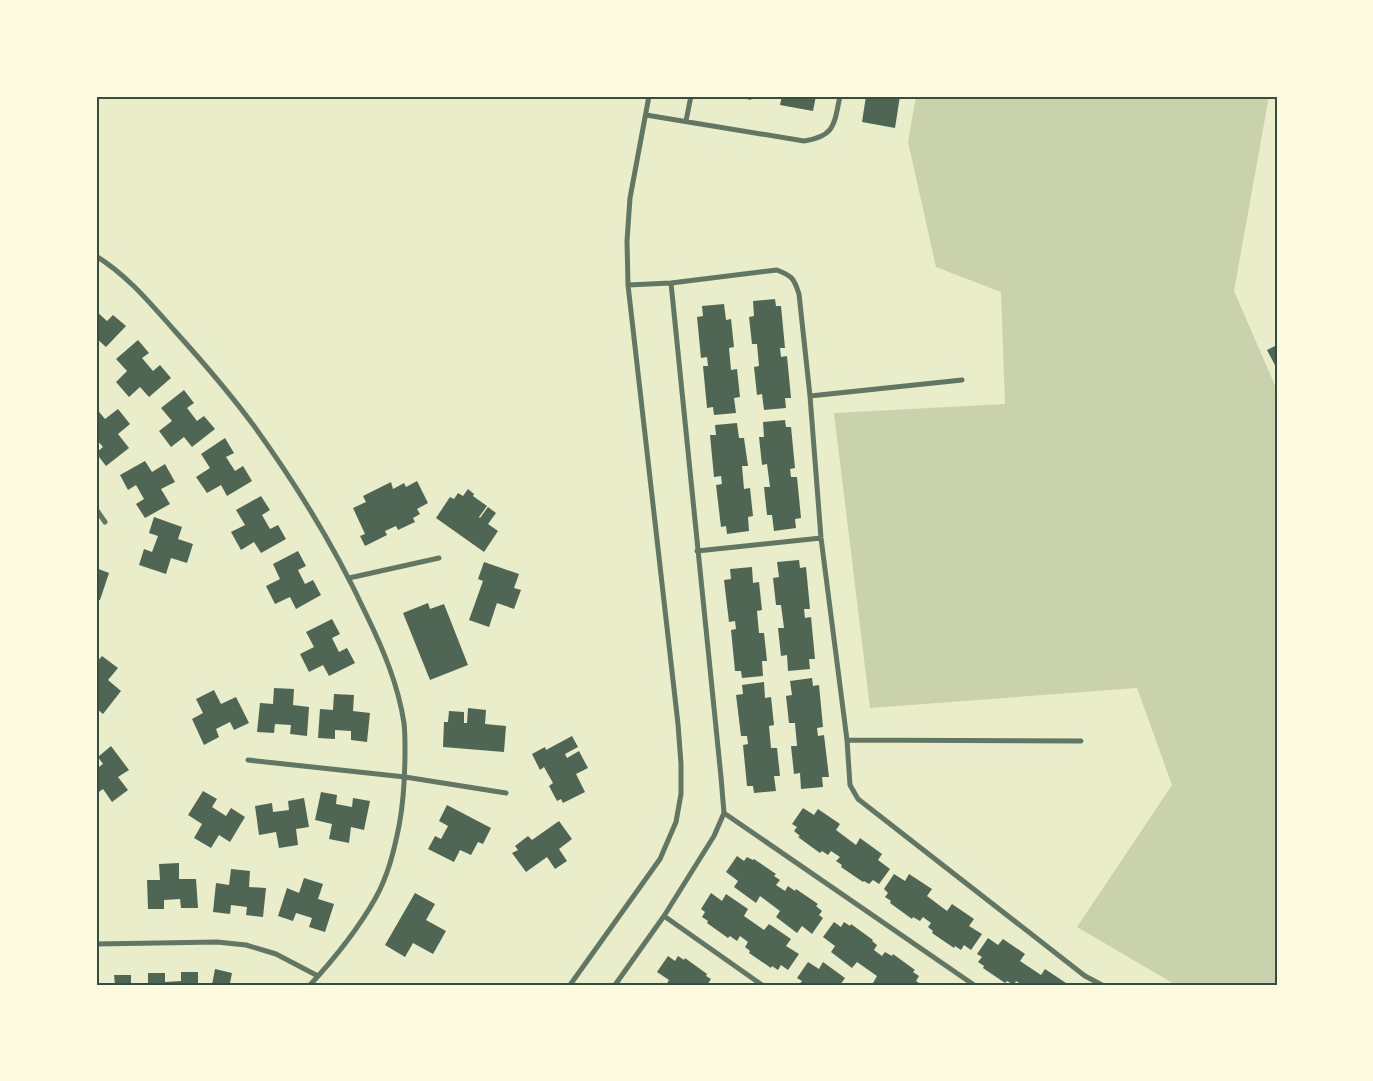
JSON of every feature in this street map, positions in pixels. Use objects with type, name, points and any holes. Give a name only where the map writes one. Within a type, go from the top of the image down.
[{"type":"street","points":[[570,985],[660,859],[676,822],[680,794],[681,764],[678,724],[628,286],[627,242],[630,198],[649,96]]},
{"type":"street","points":[[686,121],[691,96]]},
{"type":"street","points":[[646,115],[804,141],[826,135],[832,127],[840,96]]},
{"type":"street","points":[[96,256],[127,279],[200,359],[242,410],[288,473],[313,512],[349,578],[382,647],[396,687],[404,725],[405,777],[396,840],[385,878],[375,899],[350,936],[310,985]]},
{"type":"street","points":[[628,286],[671,283],[777,270],[789,274],[795,281],[799,294],[810,396],[821,538],[847,740],[850,785],[858,799],[1085,976],[1102,985]]},
{"type":"street","points":[[615,985],[664,916],[714,836],[724,812],[671,283]]},
{"type":"street","points":[[810,396],[962,380]]},
{"type":"street","points":[[96,509],[105,522]]},
{"type":"street","points":[[697,551],[821,538]]},
{"type":"street","points":[[349,578],[439,558]]},
{"type":"street","points":[[847,740],[1081,741]]},
{"type":"street","points":[[248,760],[405,777],[506,793]]},
{"type":"street","points":[[724,812],[974,985]]},
{"type":"street","points":[[664,916],[762,985]]},
{"type":"street","points":[[96,944],[217,942],[246,945],[276,954],[318,976]]},
{"type":"green space","points":[[916,96],[1269,96],[1234,291],[1277,390],[1277,985],[1176,985],[1077,927],[1172,785],[1137,688],[870,708],[834,413],[1005,404],[1001,292],[936,267],[908,142]]},
{"type":"building","points":[[734,96],[752,96],[751,100]]},
{"type":"building","points":[[782,96],[816,96],[813,111],[780,105]]},
{"type":"building","points":[[866,96],[900,96],[895,128],[862,122]]},
{"type":"building","points":[[775,299],[776,306],[781,306],[785,348],[780,348],[781,357],[787,356],[791,398],[785,398],[786,408],[764,410],[762,394],[757,395],[754,367],[759,366],[757,344],[752,344],[749,317],[754,316],[753,301]]},
{"type":"building","points":[[724,304],[726,320],[731,319],[734,347],[729,348],[731,370],[737,369],[740,397],[734,398],[736,413],[714,415],[713,407],[707,408],[703,366],[708,366],[707,357],[701,358],[697,317],[703,316],[702,306]]},
{"type":"building","points":[[96,311],[107,321],[113,315],[126,326],[106,347],[96,338]]},
{"type":"building","points":[[138,340],[149,353],[142,358],[153,371],[160,365],[171,378],[149,397],[140,387],[129,397],[116,382],[127,371],[116,359]]},
{"type":"building","points":[[1277,345],[1277,369],[1267,350]]},
{"type":"building","points":[[184,390],[194,403],[187,408],[197,421],[204,416],[215,429],[192,447],[184,437],[171,447],[159,431],[172,421],[161,408]]},
{"type":"building","points":[[96,408],[105,419],[118,409],[130,424],[118,434],[129,448],[106,466],[96,453],[103,447],[96,439]]},
{"type":"building","points":[[785,420],[786,427],[791,427],[795,468],[790,469],[791,477],[797,477],[801,518],[795,519],[796,528],[774,531],[772,515],[767,515],[764,487],[770,487],[767,464],[762,465],[759,437],[764,437],[763,422]]},
{"type":"building","points":[[737,423],[739,438],[744,438],[748,466],[742,466],[744,489],[750,488],[753,516],[748,517],[749,531],[727,534],[726,526],[721,527],[716,485],[722,484],[721,476],[714,477],[710,435],[716,435],[715,425]]},
{"type":"building","points":[[225,438],[234,453],[226,457],[235,471],[243,466],[252,481],[227,496],[221,485],[207,493],[196,477],[210,468],[201,454]]},
{"type":"building","points":[[145,461],[152,472],[165,464],[175,482],[161,489],[170,504],[145,518],[136,504],[144,499],[136,485],[128,490],[120,475]]},
{"type":"building","points":[[417,481],[428,503],[417,509],[420,514],[413,518],[415,522],[398,530],[396,526],[385,531],[387,535],[365,546],[360,536],[365,534],[353,508],[366,502],[363,496],[391,482],[393,489],[404,483],[406,487]]},
{"type":"building","points":[[468,489],[474,494],[473,496],[487,506],[480,518],[488,507],[496,513],[488,524],[498,531],[484,552],[436,518],[450,497],[454,499],[458,493],[463,496]]},
{"type":"building","points":[[261,496],[270,510],[262,515],[270,529],[278,525],[286,539],[261,553],[254,542],[241,550],[231,532],[245,525],[236,510]]},
{"type":"building","points":[[154,517],[182,527],[178,539],[193,544],[187,563],[171,558],[166,574],[139,565],[144,549],[152,552],[158,536],[149,533]]},
{"type":"building","points":[[298,551],[306,566],[298,570],[305,584],[313,580],[321,595],[296,609],[290,597],[275,604],[266,586],[280,579],[273,564]]},
{"type":"building","points":[[799,560],[800,568],[806,567],[810,609],[804,609],[805,618],[811,617],[815,659],[809,659],[810,669],[788,671],[787,655],[781,656],[778,628],[784,628],[781,605],[776,605],[773,578],[779,577],[777,562]]},
{"type":"building","points":[[484,562],[519,574],[514,588],[521,590],[514,609],[497,603],[489,627],[469,620],[483,581],[478,579]]},
{"type":"building","points":[[752,567],[753,583],[759,582],[762,610],[757,611],[759,633],[764,633],[767,661],[762,661],[763,676],[742,678],[741,671],[735,671],[731,630],[736,629],[735,621],[729,622],[724,580],[731,579],[730,569]]},
{"type":"building","points":[[96,568],[109,573],[100,600],[96,599]]},
{"type":"building","points":[[428,603],[430,609],[444,604],[468,665],[430,680],[403,613]]},
{"type":"building","points":[[332,619],[340,634],[332,638],[339,652],[347,648],[355,663],[329,676],[323,665],[309,672],[300,654],[314,647],[306,632]]},
{"type":"building","points":[[102,656],[118,668],[108,680],[121,691],[103,714],[96,708],[96,663]]},
{"type":"building","points":[[812,678],[813,686],[819,685],[823,727],[817,728],[818,736],[824,735],[829,777],[822,777],[823,787],[801,789],[800,773],[794,774],[791,746],[797,746],[795,723],[789,723],[786,696],[792,695],[790,681]]},
{"type":"building","points":[[764,682],[765,698],[771,697],[774,725],[769,726],[771,748],[777,748],[780,776],[774,776],[776,791],[754,793],[753,786],[747,786],[743,745],[748,744],[747,736],[741,736],[736,695],[743,694],[742,685]]},
{"type":"building","points":[[274,688],[294,689],[293,705],[309,707],[307,736],[290,734],[291,725],[275,724],[274,733],[257,732],[260,703],[273,704]]},
{"type":"building","points":[[214,690],[221,704],[236,697],[249,723],[234,730],[230,722],[216,729],[219,737],[204,745],[192,719],[203,713],[196,699]]},
{"type":"building","points":[[334,694],[354,695],[353,711],[370,713],[367,742],[351,740],[351,731],[335,730],[335,739],[318,738],[320,709],[333,710]]},
{"type":"building","points":[[468,708],[486,710],[485,724],[506,726],[504,752],[443,747],[444,722],[448,722],[449,711],[464,712],[464,723],[467,723]]},
{"type":"building","points":[[572,736],[578,747],[565,754],[567,758],[579,751],[588,768],[576,774],[585,792],[563,803],[561,799],[557,801],[549,786],[553,783],[544,767],[540,770],[532,754],[545,747],[546,750]]},
{"type":"building","points":[[111,746],[129,770],[118,777],[128,790],[112,802],[103,789],[96,794],[96,769],[103,764],[98,757]]},
{"type":"building","points":[[203,791],[217,799],[212,807],[226,816],[231,808],[245,817],[230,842],[219,835],[211,848],[194,838],[202,824],[188,815]]},
{"type":"building","points":[[321,792],[337,795],[336,804],[352,807],[353,798],[370,801],[364,830],[351,827],[349,843],[329,839],[332,824],[315,820]]},
{"type":"building","points":[[304,798],[309,827],[296,829],[298,845],[279,848],[276,832],[259,835],[255,806],[272,803],[273,812],[289,810],[288,801]]},
{"type":"building","points":[[447,805],[491,828],[483,844],[478,842],[471,855],[460,850],[454,862],[428,849],[435,836],[441,839],[448,826],[439,821]]},
{"type":"building","points":[[803,808],[814,815],[818,809],[840,824],[836,830],[856,845],[860,838],[882,854],[878,860],[890,869],[879,884],[873,880],[869,884],[863,882],[841,867],[842,865],[836,861],[840,857],[831,851],[828,855],[822,851],[820,853],[798,837],[800,836],[794,831],[797,827],[792,824]]},
{"type":"building","points":[[559,821],[572,839],[559,849],[567,861],[555,869],[547,857],[526,872],[512,853],[518,850],[515,846],[528,836],[532,840]]},
{"type":"building","points":[[737,856],[744,861],[747,857],[754,859],[776,874],[774,876],[780,880],[776,885],[785,891],[788,886],[795,891],[796,889],[818,904],[816,906],[822,911],[819,915],[823,918],[812,934],[802,926],[797,933],[776,917],[780,911],[760,896],[756,903],[734,887],[738,881],[726,872]]},
{"type":"building","points":[[179,863],[179,879],[196,879],[198,908],[181,908],[180,899],[164,900],[164,909],[148,909],[147,880],[160,880],[159,864]]},
{"type":"building","points":[[231,869],[250,871],[249,887],[266,888],[263,917],[246,915],[247,907],[231,905],[230,914],[213,912],[216,883],[229,885]]},
{"type":"building","points":[[894,874],[905,881],[909,874],[932,889],[927,896],[947,911],[952,904],[974,919],[969,926],[982,934],[971,950],[964,945],[961,950],[955,946],[954,948],[932,933],[933,931],[928,927],[931,923],[923,917],[920,921],[913,917],[912,919],[890,903],[891,901],[885,897],[888,893],[884,889]]},
{"type":"building","points":[[304,878],[323,884],[318,899],[334,904],[325,932],[309,927],[312,918],[296,913],[293,921],[278,916],[287,888],[299,893]]},
{"type":"building","points":[[415,893],[435,904],[426,920],[446,931],[433,954],[413,943],[405,957],[385,945]]},
{"type":"building","points":[[711,893],[722,901],[726,894],[748,909],[744,916],[764,930],[769,924],[791,939],[786,946],[799,954],[788,970],[781,965],[778,970],[772,966],[771,968],[749,953],[750,951],[745,947],[748,942],[740,936],[737,941],[730,936],[728,938],[707,923],[708,921],[702,917],[705,912],[701,909]]},
{"type":"building","points":[[834,922],[841,927],[844,922],[850,926],[851,924],[873,940],[877,945],[874,950],[882,956],[885,952],[892,956],[893,954],[915,970],[913,972],[919,976],[916,981],[922,985],[875,985],[873,983],[877,976],[857,962],[852,968],[831,952],[835,946],[823,937]]},
{"type":"building","points":[[988,938],[998,945],[1003,939],[1025,954],[1020,961],[1041,975],[1045,969],[1069,985],[1022,985],[1016,981],[1014,985],[1007,981],[1005,983],[983,968],[984,966],[978,962],[982,957],[977,954]]},
{"type":"building","points":[[668,956],[675,961],[678,956],[684,960],[685,958],[711,979],[707,985],[666,985],[669,980],[657,972]]},
{"type":"building","points":[[808,962],[819,969],[823,962],[845,978],[840,985],[799,985],[802,981],[797,978]]},
{"type":"building","points":[[215,969],[232,973],[230,983],[236,985],[212,985]]},
{"type":"building","points":[[181,972],[198,972],[198,985],[148,985],[148,973],[165,973],[165,982],[181,981]]},
{"type":"building","points":[[114,975],[131,975],[131,985],[115,985]]}]
